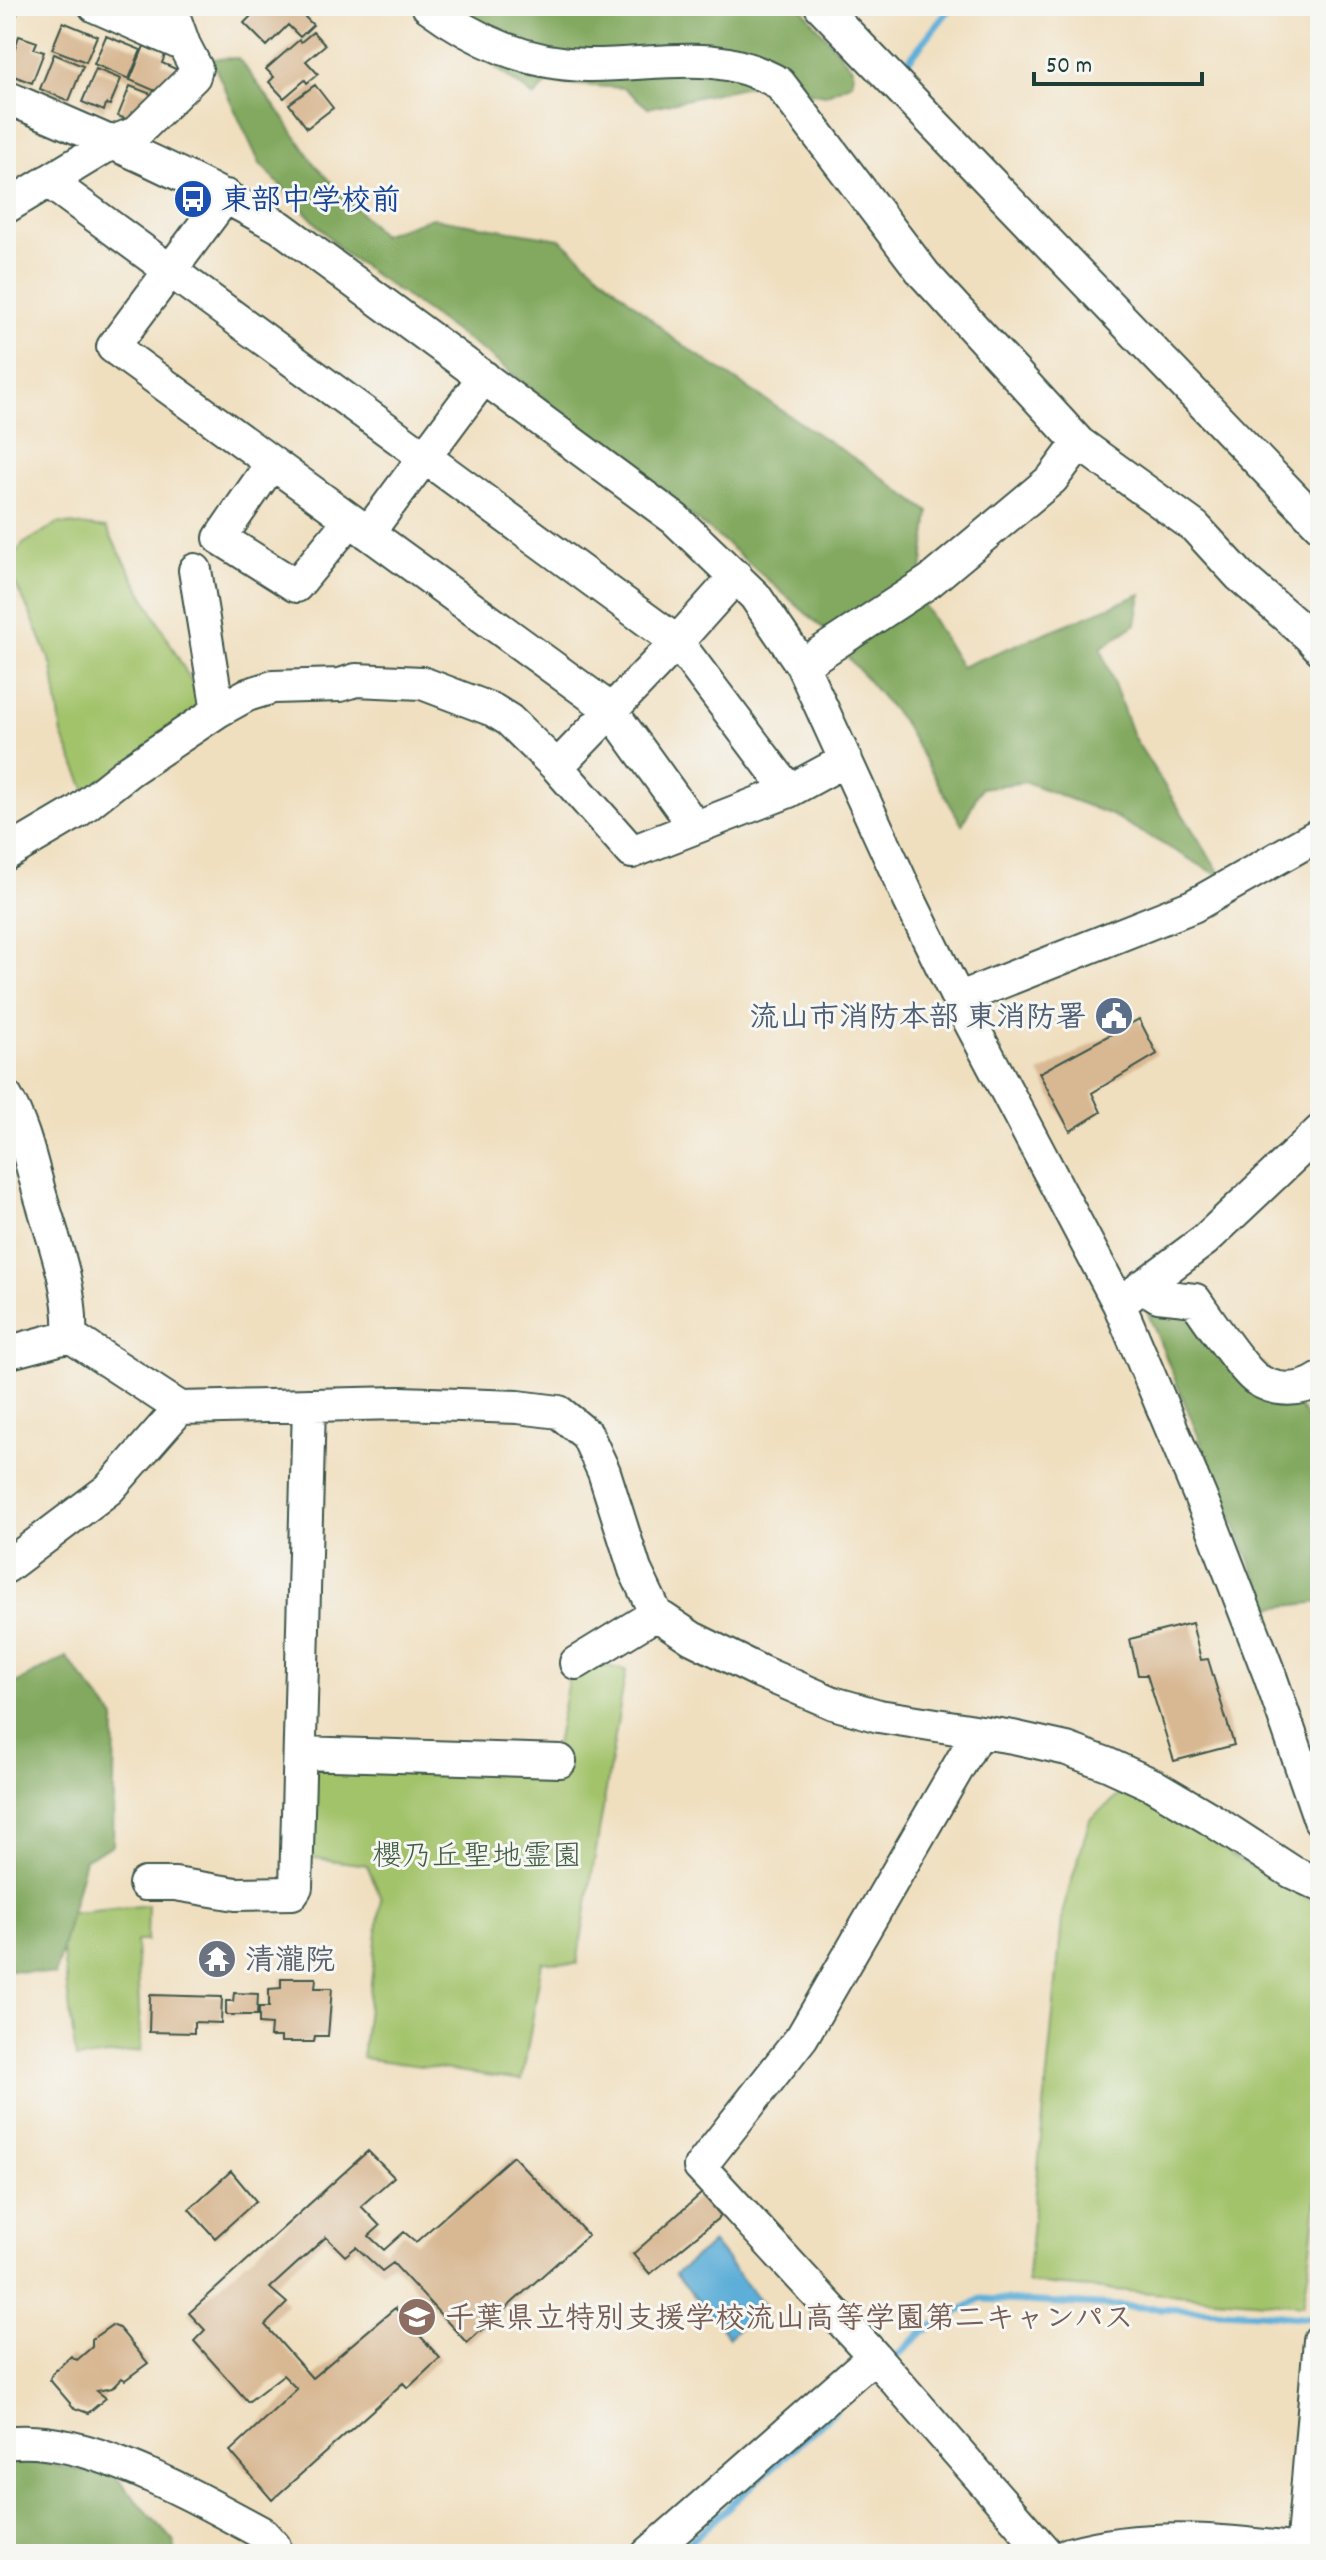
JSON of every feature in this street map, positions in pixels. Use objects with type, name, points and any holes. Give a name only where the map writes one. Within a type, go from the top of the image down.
[{"type":"street","points":[[95,6],[184,45]]},
{"type":"street","points":[[6,207],[113,142],[136,133],[194,76],[196,68],[170,6]]},
{"type":"street","points":[[428,6],[487,43],[512,54],[585,65],[717,61],[757,71],[779,83],[924,274],[1079,443],[1195,527],[1240,576],[1320,648]]},
{"type":"street","points":[[821,6],[1320,525]]},
{"type":"street","points":[[6,97],[113,142],[226,196],[280,227],[675,519],[755,596],[802,665],[958,999],[1131,1295],[1320,1820]]},
{"type":"street","points":[[48,181],[677,642],[789,791]]},
{"type":"street","points":[[226,196],[113,347],[610,709],[695,827]]},
{"type":"street","points":[[272,463],[220,538],[296,586],[359,526],[423,457],[484,377]]},
{"type":"street","points":[[802,665],[930,581],[1052,479],[1079,443]]},
{"type":"street","points":[[195,570],[218,711]]},
{"type":"street","points":[[557,767],[736,576]]},
{"type":"street","points":[[6,854],[77,812],[130,770],[218,711],[247,695],[273,687],[340,685],[356,680],[422,683],[493,710],[509,720],[557,767],[632,852],[789,791],[846,760]]},
{"type":"street","points":[[958,999],[1193,906],[1320,834]]},
{"type":"street","points":[[8,1103],[20,1126],[57,1254],[71,1316],[70,1336]]},
{"type":"street","points":[[1131,1295],[1205,1240],[1320,1131]]},
{"type":"street","points":[[1131,1295],[1195,1300],[1255,1378],[1292,1389],[1307,1387],[1320,1379]]},
{"type":"street","points":[[6,1353],[70,1336],[180,1408],[401,1403],[518,1407],[559,1412],[587,1435],[604,1472],[635,1570],[656,1614],[692,1638],[833,1703],[879,1716],[1013,1737],[1067,1749],[1107,1764],[1153,1785],[1292,1872],[1320,1885]]},
{"type":"street","points":[[145,1884],[175,1884],[236,1894],[292,1893],[296,1887],[309,1405]]},
{"type":"street","points":[[6,1567],[109,1489],[180,1408]]},
{"type":"street","points":[[576,1663],[656,1614]]},
{"type":"street","points":[[978,1733],[802,2037],[700,2167],[884,2367],[1047,2554]]},
{"type":"street","points":[[300,1753],[560,1761]]},
{"type":"street","points":[[1069,2554],[1125,2542],[1165,2539],[1311,2552],[1320,2340]]},
{"type":"street","points":[[648,2554],[884,2367]]},
{"type":"street","points":[[6,2443],[26,2440],[56,2443],[163,2481],[262,2533],[274,2551]]},
{"type":"green space","points":[[437,6],[800,6],[853,69],[852,83],[825,95],[757,84],[648,108],[624,88],[548,83],[534,97],[490,63]]},
{"type":"green space","points":[[238,58],[315,165],[381,235],[432,218],[560,239],[675,340],[869,468],[929,512],[919,597],[961,667],[1141,594],[1136,624],[1101,648],[1133,736],[1223,878],[1111,815],[1026,782],[981,788],[962,825],[903,722],[825,630],[728,545],[490,356],[344,253],[260,164],[211,59]]},
{"type":"green space","points":[[58,523],[106,528],[206,708],[86,791],[62,735],[52,666],[6,566],[23,544]]},
{"type":"green space","points":[[1145,1306],[1206,1306],[1291,1394],[1320,1438],[1320,1602],[1269,1608]]},
{"type":"green space","points":[[66,1657],[115,1718],[113,1845],[85,1859],[55,1975],[6,1969],[6,1688]]},
{"type":"green space","name":"櫻乃丘聖地霊園","points":[[572,1659],[626,1670],[577,1964],[542,1962],[522,2080],[362,2058],[381,1898],[367,1865],[306,1857],[312,1746],[554,1756]]},
{"type":"green space","points":[[1121,1794],[1185,1821],[1239,1860],[1320,1906],[1318,2156],[1303,2305],[1027,2283],[1063,1910],[1090,1819]]},
{"type":"green space","points":[[148,1905],[147,1941],[136,1941],[141,2051],[76,2059],[58,1915]]},
{"type":"green space","points":[[6,2457],[115,2476],[173,2541],[176,2554],[6,2554]]},
{"type":"water","points":[[713,2243],[765,2307],[729,2337],[675,2274]]},
{"type":"building","points":[[6,6],[20,6],[11,30],[6,28]]},
{"type":"building","points":[[257,6],[307,6],[300,12],[313,25],[300,37],[288,25],[267,46],[244,23],[259,8]]},
{"type":"building","points":[[63,22],[97,36],[86,62],[52,49]]},
{"type":"building","points":[[313,32],[325,45],[306,61],[318,74],[307,83],[305,80],[284,98],[269,82],[274,77],[266,69]]},
{"type":"building","points":[[19,36],[37,42],[34,49],[44,52],[32,83],[6,73]]},
{"type":"building","points":[[106,36],[141,50],[129,79],[94,64]]},
{"type":"building","points":[[144,46],[165,55],[162,63],[178,70],[167,96],[130,80]]},
{"type":"building","points":[[54,54],[83,66],[69,101],[40,89]]},
{"type":"building","points":[[96,69],[121,79],[110,105],[106,104],[104,111],[82,102]]},
{"type":"building","points":[[315,85],[333,108],[307,128],[289,104]]},
{"type":"building","points":[[130,86],[151,94],[139,124],[118,116]]},
{"type":"building","points":[[1139,1019],[1157,1054],[1092,1093],[1101,1112],[1070,1131],[1039,1073]]},
{"type":"building","points":[[1192,1623],[1201,1660],[1208,1659],[1234,1745],[1174,1761],[1147,1675],[1138,1675],[1130,1639]]},
{"type":"building","points":[[281,1978],[316,1978],[315,1988],[332,1988],[328,2036],[315,2036],[314,2042],[281,2042],[281,2037],[270,2037],[271,2025],[259,2024],[259,2007],[269,2007],[269,1989],[281,1988]]},
{"type":"building","points":[[234,1993],[258,1994],[257,2015],[226,2015],[226,2001],[233,2001]]},
{"type":"building","points":[[150,1995],[222,1997],[221,2023],[194,2022],[194,2033],[149,2032]]},
{"type":"building","points":[[368,2151],[394,2177],[361,2206],[380,2226],[369,2236],[384,2250],[404,2232],[416,2242],[513,2156],[588,2235],[467,2343],[393,2263],[382,2271],[356,2247],[345,2256],[326,2237],[270,2288],[287,2303],[265,2325],[312,2378],[395,2308],[440,2358],[408,2388],[403,2383],[272,2500],[230,2451],[297,2389],[283,2375],[248,2402],[194,2341],[205,2330],[189,2313]]},
{"type":"building","points":[[231,2171],[256,2201],[215,2238],[189,2209]]},
{"type":"building","points":[[702,2193],[721,2216],[650,2274],[633,2254]]},
{"type":"building","points":[[112,2325],[119,2328],[148,2363],[125,2380],[122,2378],[112,2388],[97,2391],[106,2398],[88,2413],[74,2408],[50,2380],[52,2374],[71,2356],[77,2360],[92,2347],[92,2339]]},
{"type":"waterway","points":[[901,70],[952,6]]},
{"type":"waterway","points":[[889,2363],[924,2331],[981,2299],[1260,2313],[1320,2319]]},
{"type":"waterway","points":[[676,2554],[835,2411]]},
{"type":"place","name":"東部中学校前","points":[[193,199]]},
{"type":"place","name":"流山市消防本部 東消防署","points":[[1114,1016]]},
{"type":"place","name":"清瀧院","points":[[217,1959]]},
{"type":"place","name":"千葉県立特別支援学校流山高等学園第二キャンパス","points":[[417,2317]]}]
